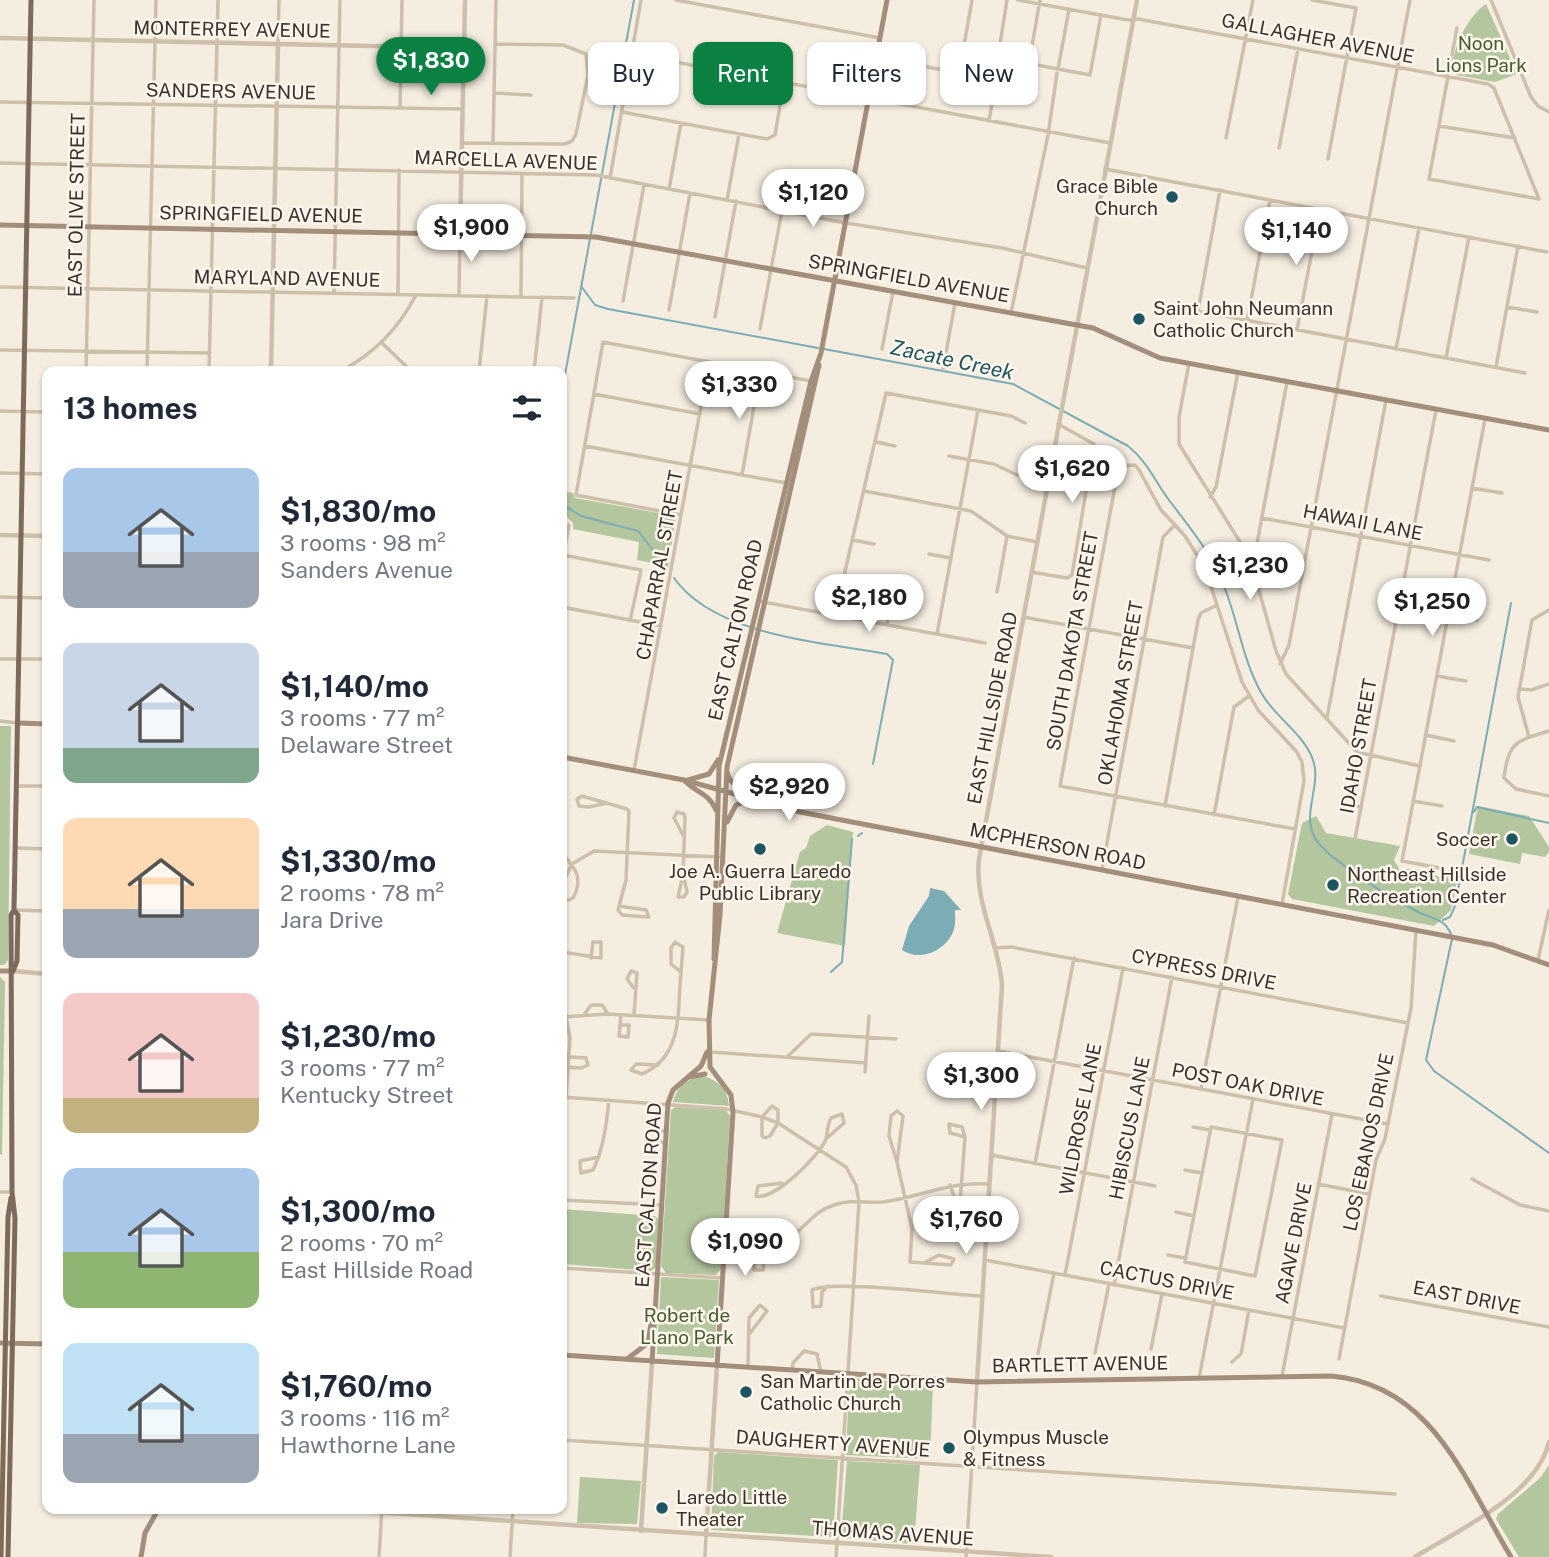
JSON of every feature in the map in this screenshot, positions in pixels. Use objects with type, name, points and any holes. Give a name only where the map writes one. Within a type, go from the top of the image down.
[{"type":"main road","points":[[8,1557],[15,1217],[12,1192],[13,971],[17,961],[18,915],[15,910],[31,0]]},
{"type":"main road","name":"EAST CALTON ROAD","points":[[879,42],[887,0]]},
{"type":"main road","name":"EAST CALTON ROAD","points":[[717,914],[717,789],[722,751],[751,631],[776,558],[794,484],[868,105]]},
{"type":"main road","name":"SPRINGFIELD AVENUE","points":[[0,225],[596,237],[1077,325],[1106,333],[1145,354],[1549,430]]},
{"type":"main road","name":"EAST CALTON ROAD","points":[[710,1067],[707,1052],[724,858],[724,791],[727,767],[761,624],[769,556],[786,483],[802,434]]},
{"type":"main road","points":[[769,556],[776,558]]},
{"type":"main road","points":[[745,655],[753,657]]},
{"type":"main road","points":[[735,700],[742,702]]},
{"type":"main road","points":[[731,716],[737,723]]},
{"type":"main road","points":[[18,723],[42,724]]},
{"type":"main road","points":[[717,813],[709,797],[693,790],[684,780],[709,774],[722,751]]},
{"type":"main road","name":"MCPHERSON ROAD","points":[[567,758],[684,780],[800,813],[1460,938],[1510,949],[1549,965]]},
{"type":"main road","points":[[725,829],[732,808],[753,799],[730,780],[727,767]]},
{"type":"main road","points":[[0,971],[13,971]]},
{"type":"main road","name":"EAST CALTON ROAD","points":[[652,1362],[668,1103],[673,1090],[701,1066],[707,1052]]},
{"type":"main road","points":[[701,1066],[710,1067],[731,1095],[733,1112],[717,1366]]},
{"type":"main road","points":[[701,1066],[705,1074],[721,1082]]},
{"type":"main road","points":[[686,1078],[705,1074],[710,1067]]},
{"type":"main road","points":[[1,1557],[3,1344],[8,1217],[12,1192]]},
{"type":"main road","points":[[626,1360],[648,1343],[656,1300]]},
{"type":"main road","points":[[3,1344],[42,1344]]},
{"type":"main road","name":"BARTLETT AVENUE","points":[[567,1355],[977,1381],[1348,1378],[1394,1394],[1412,1407],[1439,1436],[1511,1557]]},
{"type":"main road","points":[[3,1445],[10,1471]]},
{"type":"main road","points":[[141,1557],[145,1533],[156,1514]]},
{"type":"street","name":"EAST OLIVE STREET","points":[[86,366],[94,0]]},
{"type":"street","points":[[148,366],[156,0]]},
{"type":"street","points":[[209,366],[218,0]]},
{"type":"street","points":[[271,366],[279,0]]},
{"type":"street","points":[[334,293],[340,0]]},
{"type":"street","points":[[400,108],[402,0]]},
{"type":"street","points":[[458,295],[464,0]]},
{"type":"street","points":[[493,143],[496,0]]},
{"type":"street","points":[[634,42],[641,0]]},
{"type":"street","points":[[676,0],[880,37]]},
{"type":"street","points":[[965,42],[972,0]]},
{"type":"street","points":[[1001,42],[1007,0]]},
{"type":"street","name":"GALLAGHER AVENUE","points":[[1018,0],[1245,39],[1491,86],[1539,199],[1429,179],[1439,126]]},
{"type":"street","name":"EAST HILLSIDE ROAD","points":[[966,1554],[1002,985],[979,891],[980,847],[1137,0]]},
{"type":"street","points":[[1226,138],[1252,0]]},
{"type":"street","points":[[1312,0],[1356,8],[1328,159]]},
{"type":"street","points":[[1280,664],[1289,645],[1410,0]]},
{"type":"street","points":[[1491,0],[1531,97],[1538,106],[1549,112]]},
{"type":"street","points":[[1033,42],[1040,2]]},
{"type":"street","points":[[1011,313],[1069,9]]},
{"type":"street","points":[[1038,66],[1090,75],[1101,15]]},
{"type":"street","points":[[1457,28],[1439,126],[1515,138]]},
{"type":"street","name":"MONTERREY AVENUE","points":[[0,38],[464,48]]},
{"type":"street","points":[[461,143],[554,144],[572,141],[579,127],[588,75],[586,54],[574,48],[495,44]]},
{"type":"street","points":[[1279,148],[1298,49]]},
{"type":"street","points":[[495,93],[531,95]]},
{"type":"street","name":"SANDERS AVENUE","points":[[0,102],[462,109]]},
{"type":"street","points":[[608,178],[623,105]]},
{"type":"street","points":[[622,113],[772,138],[779,105]]},
{"type":"street","points":[[910,105],[1110,143]]},
{"type":"street","points":[[989,121],[991,105]]},
{"type":"street","points":[[669,189],[681,123]]},
{"type":"street","points":[[727,200],[739,134]]},
{"type":"street","name":"MARCELLA AVENUE","points":[[0,163],[596,176],[1087,268]]},
{"type":"street","points":[[1105,169],[1547,252]]},
{"type":"street","points":[[398,294],[399,170]]},
{"type":"street","points":[[520,297],[522,174]]},
{"type":"street","points":[[623,301],[644,185]]},
{"type":"street","points":[[1220,190],[1198,311],[1525,373]]},
{"type":"street","points":[[669,310],[690,193]]},
{"type":"street","points":[[1247,321],[1270,200]]},
{"type":"street","points":[[715,317],[736,201]]},
{"type":"street","points":[[1297,330],[1320,209]]},
{"type":"street","points":[[760,329],[782,210]]},
{"type":"street","points":[[1396,349],[1419,228]]},
{"type":"street","points":[[1446,358],[1469,237]]},
{"type":"street","points":[[1496,367],[1518,246]]},
{"type":"street","name":"MARYLAND AVENUE","points":[[0,287],[574,298]]},
{"type":"street","points":[[882,349],[893,292]]},
{"type":"street","points":[[348,366],[382,342],[405,315],[416,295]]},
{"type":"street","points":[[480,366],[487,296]]},
{"type":"street","points":[[535,366],[542,297]]},
{"type":"street","points":[[943,369],[955,303]]},
{"type":"street","points":[[1507,307],[1537,312]]},
{"type":"street","points":[[382,342],[406,366]]},
{"type":"street","points":[[681,515],[576,495],[603,342],[814,382]]},
{"type":"street","points":[[0,350],[210,353]]},
{"type":"street","name":"CHAPARRAL STREET","points":[[634,771],[658,655],[660,626],[709,363]]},
{"type":"street","points":[[1189,363],[1179,417],[1179,444],[1210,498],[1250,558],[1280,664],[1292,682],[1357,752],[1420,766]]},
{"type":"street","points":[[742,475],[760,372]]},
{"type":"street","points":[[1210,498],[1216,487],[1238,372]]},
{"type":"street","points":[[1250,558],[1256,549],[1287,382]]},
{"type":"street","points":[[835,615],[886,393],[1011,416],[1025,423]]},
{"type":"street","points":[[594,394],[700,414]]},
{"type":"street","points":[[1326,719],[1386,400]]},
{"type":"street","points":[[937,634],[978,410]]},
{"type":"street","name":"IDAHO STREET","points":[[1355,839],[1436,410]]},
{"type":"street","points":[[0,411],[42,412]]},
{"type":"street","points":[[1440,868],[1402,861],[1485,419]]},
{"type":"street","points":[[1031,572],[1067,578],[1072,575],[1094,444],[1058,424]]},
{"type":"street","points":[[876,442],[895,446]]},
{"type":"street","points":[[585,446],[794,484]]},
{"type":"street","points":[[949,456],[994,464],[1017,475]]},
{"type":"street","name":"SOUTH DAKOTA STREET","points":[[1115,797],[1060,786],[1116,481],[1121,466],[1125,463],[1135,465],[1161,510],[1175,525]]},
{"type":"street","points":[[0,473],[42,474]]},
{"type":"street","points":[[1472,488],[1502,494]]},
{"type":"street","points":[[864,491],[978,513],[1007,536],[1037,542]]},
{"type":"street","name":"HAWAII LANE","points":[[1262,518],[1489,560]]},
{"type":"street","points":[[567,535],[569,525]]},
{"type":"street","points":[[1175,525],[1205,568],[1237,670],[1249,696],[1302,762],[1304,781],[1282,905]]},
{"type":"street","name":"OKLAHOMA STREET","points":[[1102,871],[1163,537],[1175,525]]},
{"type":"street","points":[[0,535],[42,536]]},
{"type":"street","points":[[997,592],[1007,536]]},
{"type":"street","points":[[852,540],[874,544]]},
{"type":"street","points":[[929,554],[951,558]]},
{"type":"street","points":[[567,556],[640,570],[630,621]]},
{"type":"street","points":[[0,597],[42,598]]},
{"type":"street","points":[[887,625],[891,600]]},
{"type":"street","points":[[762,602],[985,643]]},
{"type":"street","points":[[1165,806],[1201,613],[1217,605]]},
{"type":"street","points":[[567,608],[660,626]]},
{"type":"street","points":[[1529,737],[1518,704],[1519,689],[1532,620],[1549,610]]},
{"type":"street","points":[[1448,616],[1478,620]]},
{"type":"street","points":[[1023,617],[1194,648]]},
{"type":"street","points":[[0,659],[42,659]]},
{"type":"street","points":[[1437,676],[1466,681]]},
{"type":"street","points":[[1519,689],[1531,690],[1549,684]]},
{"type":"street","points":[[1214,814],[1234,707],[1249,696]]},
{"type":"street","points":[[0,721],[18,723]]},
{"type":"street","points":[[1549,731],[1529,737],[1511,747],[1504,778],[1516,789],[1549,795]]},
{"type":"street","points":[[1426,735],[1454,741]]},
{"type":"street","points":[[17,786],[42,786]]},
{"type":"street","points":[[607,803],[584,807],[579,806],[577,799],[582,796],[607,803],[627,809],[631,815],[626,880],[619,906],[622,915],[649,917],[646,910],[619,906]]},
{"type":"street","points":[[1115,797],[1295,829]]},
{"type":"street","points":[[1413,801],[1442,806]]},
{"type":"street","points":[[1340,804],[1361,807]]},
{"type":"street","points":[[683,835],[674,818],[677,812],[684,814],[683,835],[682,855],[687,892],[684,897],[678,897],[678,886],[683,874]]},
{"type":"street","points":[[16,848],[42,849]]},
{"type":"street","points":[[567,874],[572,864],[594,851],[724,858]]},
{"type":"street","points":[[567,858],[578,871],[577,888],[573,898],[567,901]]},
{"type":"street","points":[[1201,1089],[1238,897]]},
{"type":"street","points":[[15,910],[42,911]]},
{"type":"street","points":[[1538,960],[1549,910]]},
{"type":"street","name":"LOS EBANOS DRIVE","points":[[1339,1359],[1370,1194],[1388,1124],[1408,1023],[1415,978],[1416,930]]},
{"type":"street","points":[[567,953],[591,958],[601,958],[601,942],[593,942],[591,958]]},
{"type":"street","points":[[658,1065],[636,1064],[631,1070],[642,1073],[658,1065],[672,1049],[677,1018],[681,972],[683,947],[675,942],[670,960],[672,967],[681,972]]},
{"type":"street","name":"CYPRESS DRIVE","points":[[995,948],[1011,947],[1074,958],[1408,1023]]},
{"type":"street","points":[[1035,1163],[1074,958]]},
{"type":"street","name":"WILDROSE LANE","points":[[1065,1275],[1123,968]]},
{"type":"street","points":[[13,971],[42,974]]},
{"type":"street","name":"HIBISCUS LANE","points":[[1095,1353],[1133,1182],[1172,977]]},
{"type":"street","points":[[634,988],[634,1016]]},
{"type":"street","points":[[584,1015],[591,1005],[596,1003],[602,1005],[608,1014]]},
{"type":"street","points":[[567,1012],[570,1057],[567,1080]]},
{"type":"street","points":[[569,1019],[608,1014],[709,1020]]},
{"type":"street","points":[[620,1025],[621,1015]]},
{"type":"street","points":[[865,1072],[869,1016]]},
{"type":"street","points":[[787,1058],[811,1034],[896,1040]]},
{"type":"street","name":"POST OAK DRIVE","points":[[998,1051],[1388,1124]]},
{"type":"street","points":[[707,1052],[866,1063]]},
{"type":"street","points":[[569,1068],[588,1065],[586,1058],[570,1057]]},
{"type":"street","points":[[567,1097],[668,1103],[727,1109],[762,1117],[778,1123],[846,1167],[856,1185],[859,1202],[836,1557]]},
{"type":"street","points":[[1199,1378],[1253,1099]]},
{"type":"street","points":[[599,1157],[580,1161],[581,1173],[593,1170],[599,1157],[604,1143],[609,1100]]},
{"type":"street","points":[[772,1106],[777,1107],[778,1123],[770,1136],[762,1136],[762,1117],[772,1106]]},
{"type":"street","points":[[897,1162],[903,1116],[897,1111],[891,1116],[889,1136],[912,1229],[910,1262],[951,1265],[954,1259],[937,1255],[924,1263]]},
{"type":"street","points":[[782,1183],[758,1186],[756,1196],[768,1195],[805,1168],[825,1139],[831,1118],[842,1114],[845,1123],[825,1139]]},
{"type":"street","name":"AGAVE DRIVE","points":[[1282,1377],[1332,1114]]},
{"type":"street","points":[[950,1185],[957,1205],[960,1203],[965,1137],[962,1127],[949,1124],[950,1133],[965,1137]]},
{"type":"street","points":[[1168,1255],[1255,1276],[1282,1140],[1193,1127]]},
{"type":"street","points":[[1185,1260],[1210,1129]]},
{"type":"street","points":[[666,1143],[646,1141],[646,1131],[667,1131]]},
{"type":"street","points":[[991,1155],[1155,1186]]},
{"type":"street","points":[[1185,1170],[1202,1173]]},
{"type":"street","points":[[1472,1179],[1520,1205],[1549,1211]]},
{"type":"street","points":[[765,1245],[763,1270],[754,1270],[755,1245],[765,1245],[794,1236],[830,1206],[904,1197],[961,1183],[989,1184]]},
{"type":"street","points":[[1318,1184],[1370,1194]]},
{"type":"street","points":[[0,1192],[12,1192]]},
{"type":"street","points":[[567,1200],[662,1205]]},
{"type":"street","points":[[1176,1212],[1194,1216]]},
{"type":"street","name":"CACTUS DRIVE","points":[[985,1261],[1344,1328]]},
{"type":"street","points":[[567,1268],[723,1278]]},
{"type":"street","points":[[1038,1354],[1054,1273]]},
{"type":"street","points":[[828,1286],[822,1292],[821,1306],[813,1307],[812,1290],[828,1286],[982,1296]]},
{"type":"street","points":[[1151,1349],[1162,1294]]},
{"type":"street","name":"EAST DRIVE","points":[[1381,1296],[1549,1327]]},
{"type":"street","points":[[748,1367],[749,1318],[760,1305],[767,1311],[750,1333]]},
{"type":"street","points":[[1232,1362],[1241,1354],[1249,1310]]},
{"type":"street","points":[[792,1370],[793,1363],[804,1351],[817,1354],[821,1372]]},
{"type":"street","name":"EAST CALTON ROAD","points":[[641,1531],[652,1362]]},
{"type":"street","points":[[705,1557],[717,1366]]},
{"type":"street","name":"DAUGHERTY AVENUE","points":[[567,1440],[1395,1494]]},
{"type":"street","points":[[1415,1557],[1485,1514],[1533,1475],[1541,1465],[1549,1442]]},
{"type":"street","points":[[379,1557],[382,1514]]},
{"type":"street","name":"THOMAS AVENUE","points":[[406,1514],[966,1554],[1051,1557]]},
{"type":"street","points":[[510,1557],[513,1514]]},
{"type":"street","points":[[1,1535],[9,1535]]},
{"type":"green space","name":"Noon Lions Park","points":[[1486,4],[1517,74],[1495,82],[1456,75],[1454,67],[1454,57],[1466,26]]},
{"type":"green space","points":[[567,492],[573,493],[575,498],[676,516],[667,574],[659,564],[637,560],[639,542],[573,529],[573,523],[567,517]]},
{"type":"green space","points":[[0,726],[11,726],[8,960],[4,965],[0,965]]},
{"type":"green space","points":[[1478,806],[1529,816],[1549,847],[1549,852],[1545,857],[1522,853],[1520,864],[1469,854]]},
{"type":"green space","points":[[1316,816],[1326,833],[1400,846],[1394,860],[1400,870],[1420,870],[1439,877],[1449,870],[1459,872],[1451,910],[1434,926],[1292,899],[1288,894],[1302,823]]},
{"type":"green space","points":[[827,825],[853,832],[845,946],[777,933],[800,852],[806,848],[810,836]]},
{"type":"green space","points":[[0,977],[5,982],[2,1155],[0,1154]]},
{"type":"green space","points":[[703,1076],[722,1086],[729,1106],[673,1102],[684,1084]]},
{"type":"green space","name":"Robert de Llano Park","points":[[676,1107],[726,1110],[730,1116],[721,1269],[716,1275],[666,1273],[661,1266],[671,1110]]},
{"type":"green space","name":"Robert de Llano Park","points":[[567,1209],[655,1216],[659,1220],[656,1267],[651,1271],[567,1264]]},
{"type":"green space","name":"Robert de Llano Park","points":[[661,1277],[719,1280],[714,1358],[657,1354]]},
{"type":"green space","points":[[853,1378],[933,1384],[930,1459],[846,1455],[849,1382]]},
{"type":"green space","points":[[718,1452],[838,1460],[833,1537],[711,1530],[714,1456]]},
{"type":"green space","points":[[847,1461],[920,1465],[914,1544],[841,1538]]},
{"type":"green space","points":[[1549,1465],[1549,1557],[1519,1557],[1496,1519],[1498,1514],[1540,1478]]},
{"type":"green space","points":[[580,1477],[641,1481],[637,1524],[577,1523]]},
{"type":"water","points":[[930,888],[944,891],[961,910],[955,910],[954,929],[944,945],[931,953],[916,955],[902,950],[909,926],[929,896]]},
{"type":"waterway","name":"Zacate Creek","points":[[567,366],[634,0]]},
{"type":"waterway","name":"Zacate Creek","points":[[581,286],[595,305],[608,309],[818,348]]},
{"type":"waterway","name":"Zacate Creek","points":[[824,349],[1013,384],[1128,446],[1147,467],[1210,557],[1227,594],[1246,657],[1262,694],[1309,751],[1315,770],[1310,819],[1315,838],[1347,868],[1407,906],[1441,922],[1451,934]]},
{"type":"waterway","points":[[567,507],[581,516],[638,531],[667,568]]},
{"type":"waterway","points":[[674,578],[692,597],[715,613],[742,624],[802,640],[887,654],[893,660],[873,764]]},
{"type":"waterway","points":[[1443,920],[1450,917],[1455,906],[1511,603]]},
{"type":"waterway","points":[[1474,812],[1477,807],[1549,823]]},
{"type":"waterway","points":[[858,836],[862,833]]},
{"type":"waterway","points":[[831,972],[842,962],[852,839]]},
{"type":"waterway","name":"Zacate Creek","points":[[1452,939],[1426,1060],[1434,1071],[1549,1153]]},
{"type":"place","name":"Grace Bible Church","points":[[1172,197]]},
{"type":"place","name":"Saint John Neumann Catholic Church","points":[[1139,319]]},
{"type":"place","name":"Soccer","points":[[1512,839]]},
{"type":"place","name":"Joe A. Guerra Laredo Public Library","points":[[760,849]]},
{"type":"place","name":"Northeast Hillside Recreation Center","points":[[1333,885]]},
{"type":"place","name":"San Martin de Porres Catholic Church","points":[[746,1392]]},
{"type":"place","name":"Olympus Muscle & Fitness","points":[[949,1448]]},
{"type":"place","name":"Laredo Little Theater","points":[[662,1508]]}]
